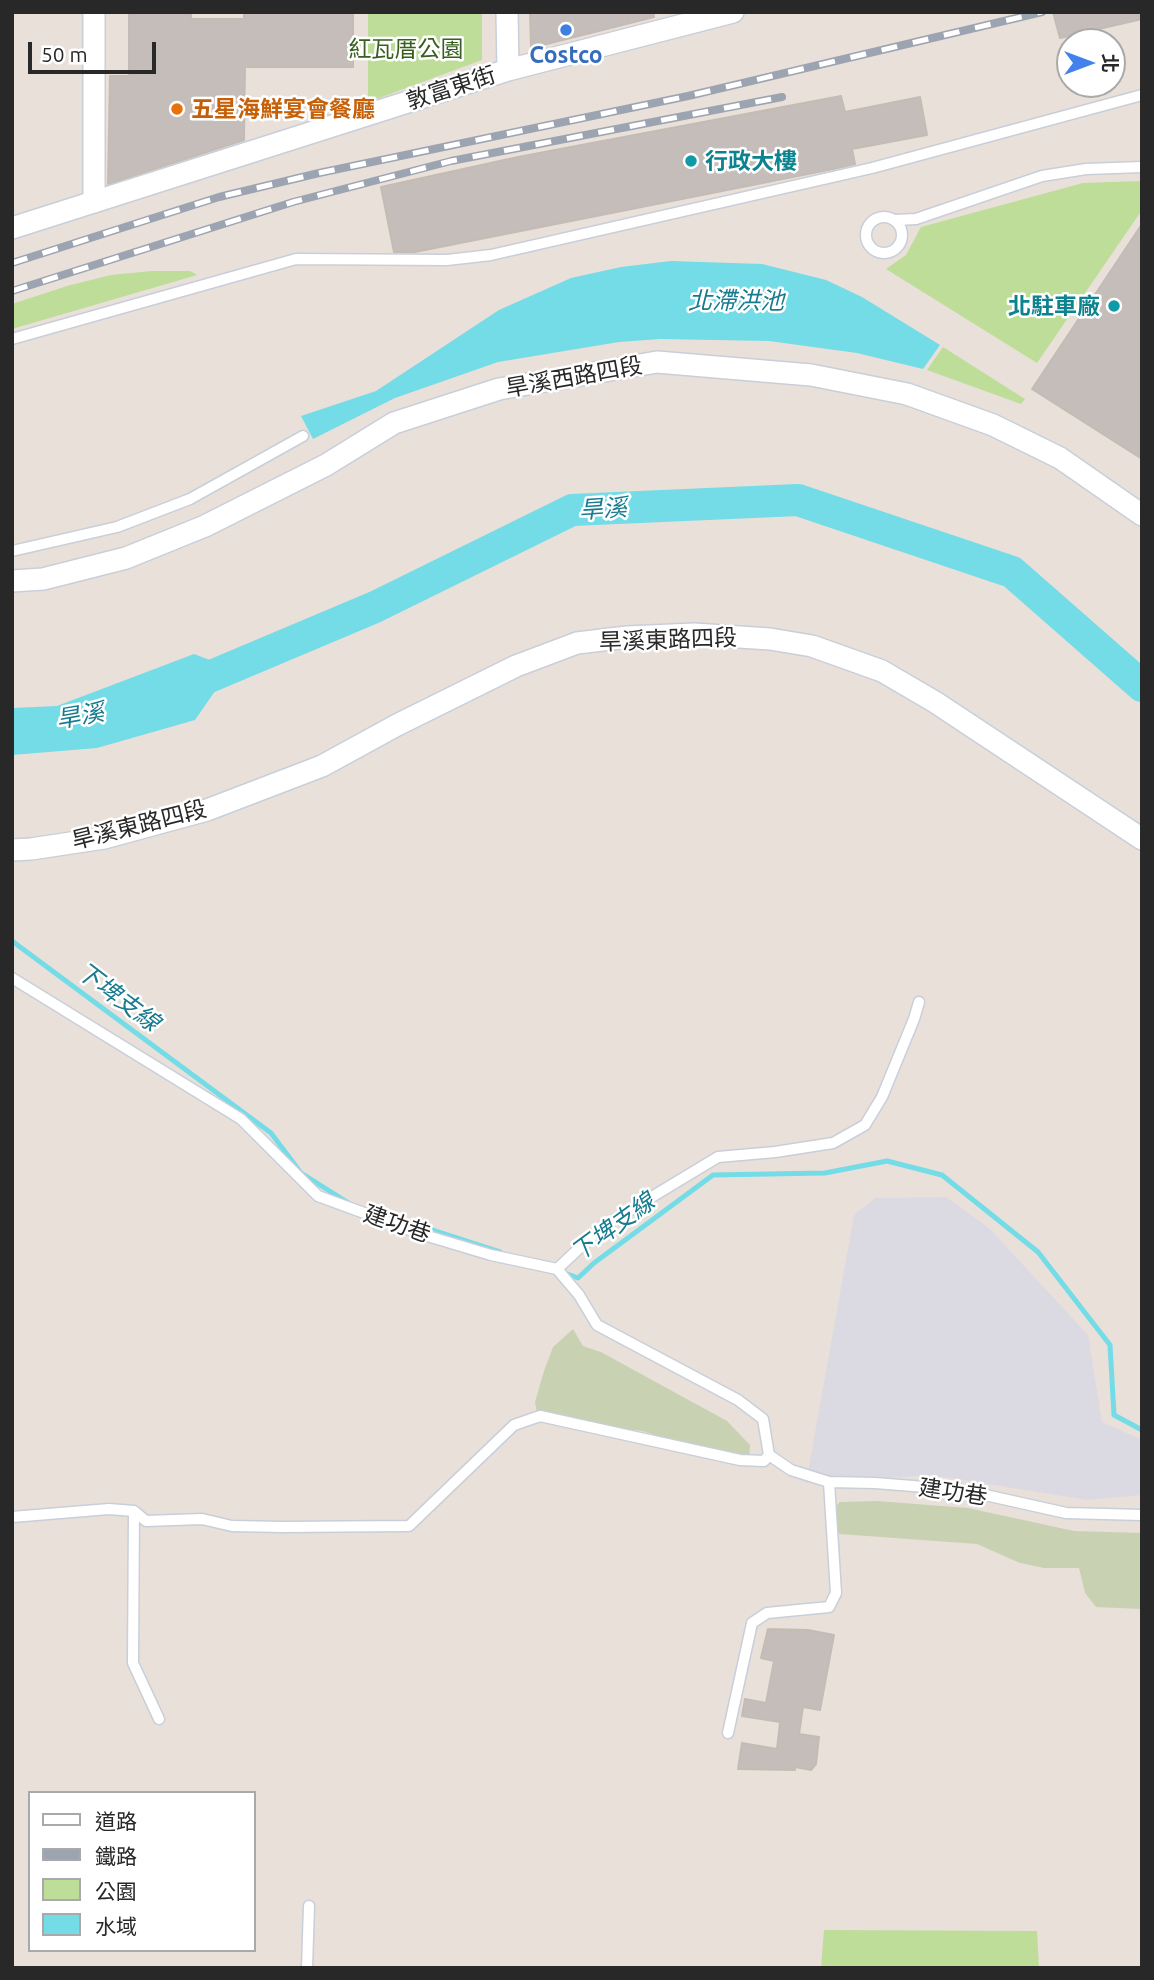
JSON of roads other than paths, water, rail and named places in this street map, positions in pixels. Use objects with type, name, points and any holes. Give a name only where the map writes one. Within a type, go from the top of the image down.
[{"type":"street","points":[[94,12],[94,202]]},
{"type":"street","points":[[507,12],[508,70]]},
{"type":"street","name":"敦富東街","points":[[12,228],[508,70],[733,12]]},
{"type":"street","name":"旱溪西路四段","points":[[12,580],[43,579],[126,558],[205,526],[326,465],[394,423],[499,389],[657,362],[811,374],[907,394],[993,425],[1060,458],[1142,515]]},
{"type":"street","name":"旱溪東路四段","points":[[12,850],[104,838],[207,810],[322,766],[516,666],[577,643],[694,634],[770,639],[812,646],[882,671],[935,702],[1142,839]]},
{"type":"lane","points":[[12,339],[296,259],[447,260],[491,255],[872,168],[1142,95]]},
{"type":"lane","points":[[916,219],[898,248],[888,254],[876,252],[867,243],[866,231],[872,221],[883,217],[895,220],[916,219],[1042,176],[1086,169],[1142,167]]},
{"type":"lane","points":[[895,220],[903,236]]},
{"type":"lane","points":[[12,551],[117,527],[190,499],[303,436]]},
{"type":"lane","name":"建功巷","points":[[12,978],[241,1119],[318,1196],[421,1234],[491,1255],[557,1269]]},
{"type":"lane","points":[[12,1517],[109,1509],[134,1511],[146,1521],[202,1519],[232,1526],[409,1526],[514,1425],[540,1416],[753,1462],[764,1461],[769,1455],[762,1419],[738,1400],[597,1325],[579,1295],[557,1269],[602,1227],[718,1157],[833,1143],[865,1125],[882,1097],[919,1002]]},
{"type":"lane","name":"建功巷","points":[[769,1455],[791,1470],[829,1482],[963,1490],[1066,1513],[1142,1515]]},
{"type":"lane","points":[[728,1733],[752,1623],[767,1613],[829,1607],[836,1592],[829,1482]]},
{"type":"lane","points":[[134,1511],[133,1663],[159,1719]]},
{"type":"lane","points":[[307,1968],[309,1906]]},
{"type":"water","name":"北滯洪池","points":[[671,261],[762,264],[826,280],[862,297],[940,345],[923,369],[857,353],[769,341],[660,339],[619,342],[498,362],[395,398],[313,439],[301,416],[376,391],[499,310],[571,278],[621,267]]},
{"type":"water","points":[[194,654],[231,668],[195,720],[97,748],[12,755],[12,708],[57,706]]},
{"type":"waterway","name":"旱溪","points":[[190,685],[375,607],[572,510],[798,500],[1012,572],[1142,686]]},
{"type":"waterway","name":"下埤支線","points":[[12,941],[271,1133],[301,1173],[347,1202]]},
{"type":"waterway","name":"下埤支線","points":[[562,1272],[578,1278],[594,1263],[713,1175],[825,1173],[887,1161],[942,1175],[1038,1252],[1110,1345],[1114,1415],[1142,1430]]},
{"type":"waterway","name":"下埤支線","points":[[382,1214],[500,1252]]},
{"type":"railway","points":[[12,263],[219,197],[319,173],[688,96],[1042,12]]},
{"type":"railway","points":[[12,291],[293,202],[451,161],[782,97]]},
{"type":"place","name":"Costco","points":[[566,30]]},
{"type":"place","name":"五星海鮮宴會餐廳","points":[[177,109]]},
{"type":"place","name":"行政大樓","points":[[691,161]]},
{"type":"place","name":"北駐車廠","points":[[1114,306]]},
{"type":"park label","name":"紅瓦厝公園","points":[[406,49]]}]
